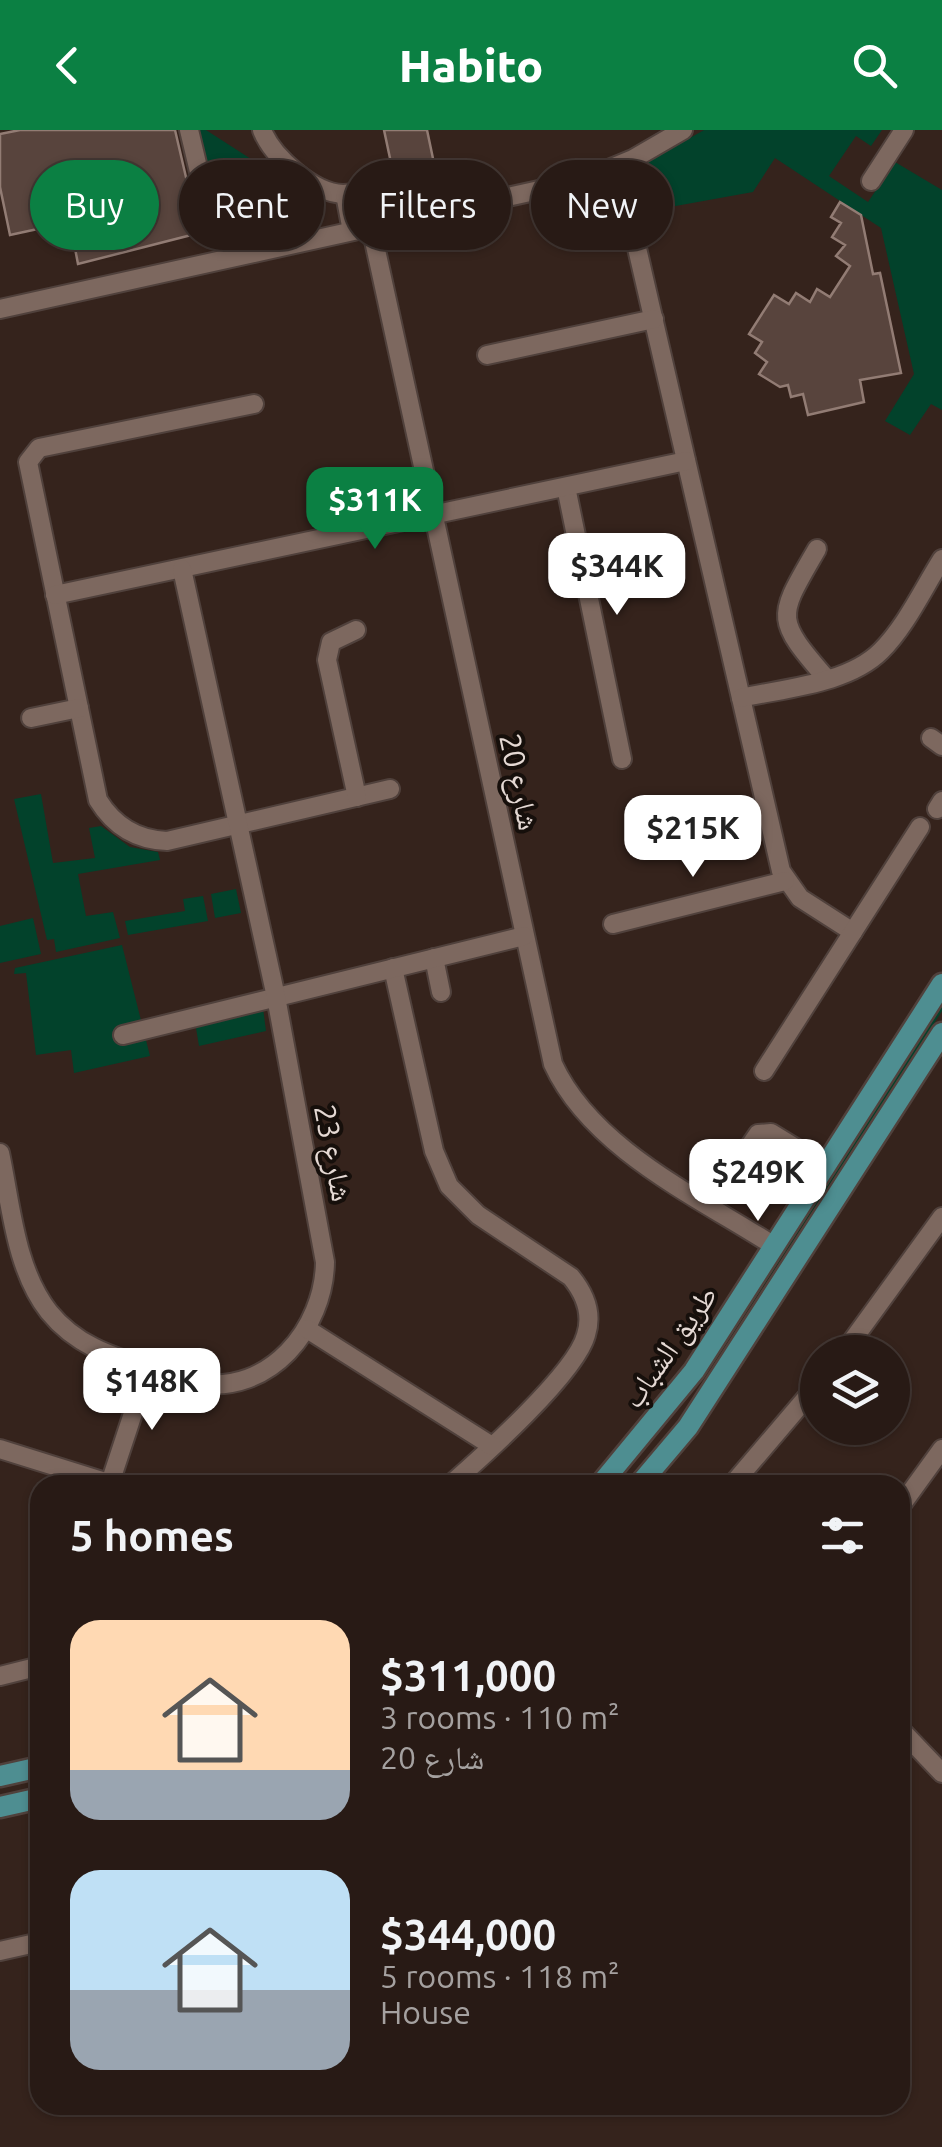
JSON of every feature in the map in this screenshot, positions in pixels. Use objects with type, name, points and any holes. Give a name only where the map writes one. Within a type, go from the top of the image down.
[{"type":"main road","name":"طريق الشباب","points":[[608,1475],[694,1371],[942,984]]},
{"type":"main road","name":"طريق الشباب","points":[[647,1475],[688,1426],[934,1064],[942,1033]]},
{"type":"main road","points":[[0,1776],[30,1769]]},
{"type":"main road","points":[[0,1806],[30,1800]]},
{"type":"street","points":[[189,130],[196,160]]},
{"type":"street","points":[[262,130],[280,158],[321,187],[344,194]]},
{"type":"street","points":[[629,160],[683,130]]},
{"type":"street","points":[[870,181],[904,130]]},
{"type":"street","points":[[0,309],[344,233]]},
{"type":"street","name":"شارع 20","points":[[367,250],[433,515],[547,1045],[570,1097],[605,1135],[774,1246]]},
{"type":"street","points":[[638,250],[785,881],[800,898],[853,932]]},
{"type":"street","points":[[487,355],[654,319]]},
{"type":"street","points":[[254,404],[34,452],[28,473],[98,800],[121,827],[142,838],[167,841],[390,789]]},
{"type":"street","points":[[54,596],[686,461]]},
{"type":"street","points":[[566,487],[622,758]]},
{"type":"street","points":[[818,550],[787,602],[786,622],[790,637],[826,678]]},
{"type":"street","points":[[741,698],[854,669],[880,652],[942,559]]},
{"type":"street","name":"شارع 23","points":[[0,1152],[4,1191],[28,1276],[50,1313],[85,1344],[198,1383],[240,1380],[280,1360],[307,1330],[322,1294],[325,1262],[276,997],[182,569]]},
{"type":"street","points":[[356,630],[331,642],[326,660],[357,797]]},
{"type":"street","points":[[31,718],[78,708]]},
{"type":"street","points":[[764,1071],[920,827]]},
{"type":"street","points":[[612,924],[785,881]]},
{"type":"street","points":[[122,1035],[524,936]]},
{"type":"street","points":[[434,958],[441,992]]},
{"type":"street","points":[[393,968],[434,1151],[449,1186],[478,1215],[571,1278],[583,1294],[589,1314],[587,1334],[578,1353],[461,1475]]},
{"type":"street","points":[[710,1204],[758,1134],[771,1133],[826,1166]]},
{"type":"street","points":[[856,1335],[942,1218]]},
{"type":"street","points":[[307,1330],[492,1446]]},
{"type":"street","points":[[115,1475],[148,1368]]},
{"type":"street","points":[[741,1475],[800,1405]]},
{"type":"street","points":[[0,1448],[84,1475]]},
{"type":"street","points":[[910,1493],[942,1449]]},
{"type":"street","points":[[1,1673],[30,1668]]},
{"type":"street","points":[[910,1739],[942,1772]]},
{"type":"street","points":[[0,1951],[30,1944]]},
{"type":"green space","points":[[195,130],[206,130],[253,160],[202,160]]},
{"type":"green space","points":[[704,130],[882,130],[871,146],[856,136],[829,176],[868,202],[895,162],[942,190],[942,410],[931,404],[910,435],[885,421],[914,374],[881,228],[775,158],[753,192],[673,206],[673,160],[651,160]]},
{"type":"green space","points":[[41,794],[53,863],[95,858],[89,828],[101,826],[130,847],[158,852],[160,860],[78,874],[86,916],[113,912],[120,938],[56,952],[54,939],[47,940],[14,799]]},
{"type":"green space","points":[[236,889],[241,913],[215,918],[211,894]]},
{"type":"green space","points":[[203,896],[208,921],[128,935],[125,921],[185,911],[183,899]]},
{"type":"green space","points":[[33,918],[41,954],[0,963],[0,926]]},
{"type":"green space","points":[[122,945],[150,1056],[74,1073],[71,1050],[36,1055],[26,973],[14,974],[15,968]]},
{"type":"green space","points":[[942,992],[942,1011],[707,1373],[623,1475],[611,1475],[645,1437]]},
{"type":"green space","points":[[263,1008],[266,1031],[199,1046],[195,1022]]},
{"type":"building","points":[[20,130],[175,130],[182,160],[179,238],[159,243],[159,160],[30,160],[30,231],[10,235],[0,187],[0,134]]},
{"type":"building","points":[[384,130],[427,130],[433,160],[390,160]]},
{"type":"building","points":[[840,202],[861,215],[873,274],[880,273],[901,373],[860,380],[864,402],[808,415],[803,394],[791,397],[788,385],[780,387],[759,374],[767,362],[755,353],[762,342],[749,334],[774,295],[789,304],[796,293],[810,302],[817,289],[830,297],[850,266],[836,256],[845,245],[832,237],[841,223],[831,217]]},
{"type":"building","points":[[75,250],[133,250],[78,264]]}]
